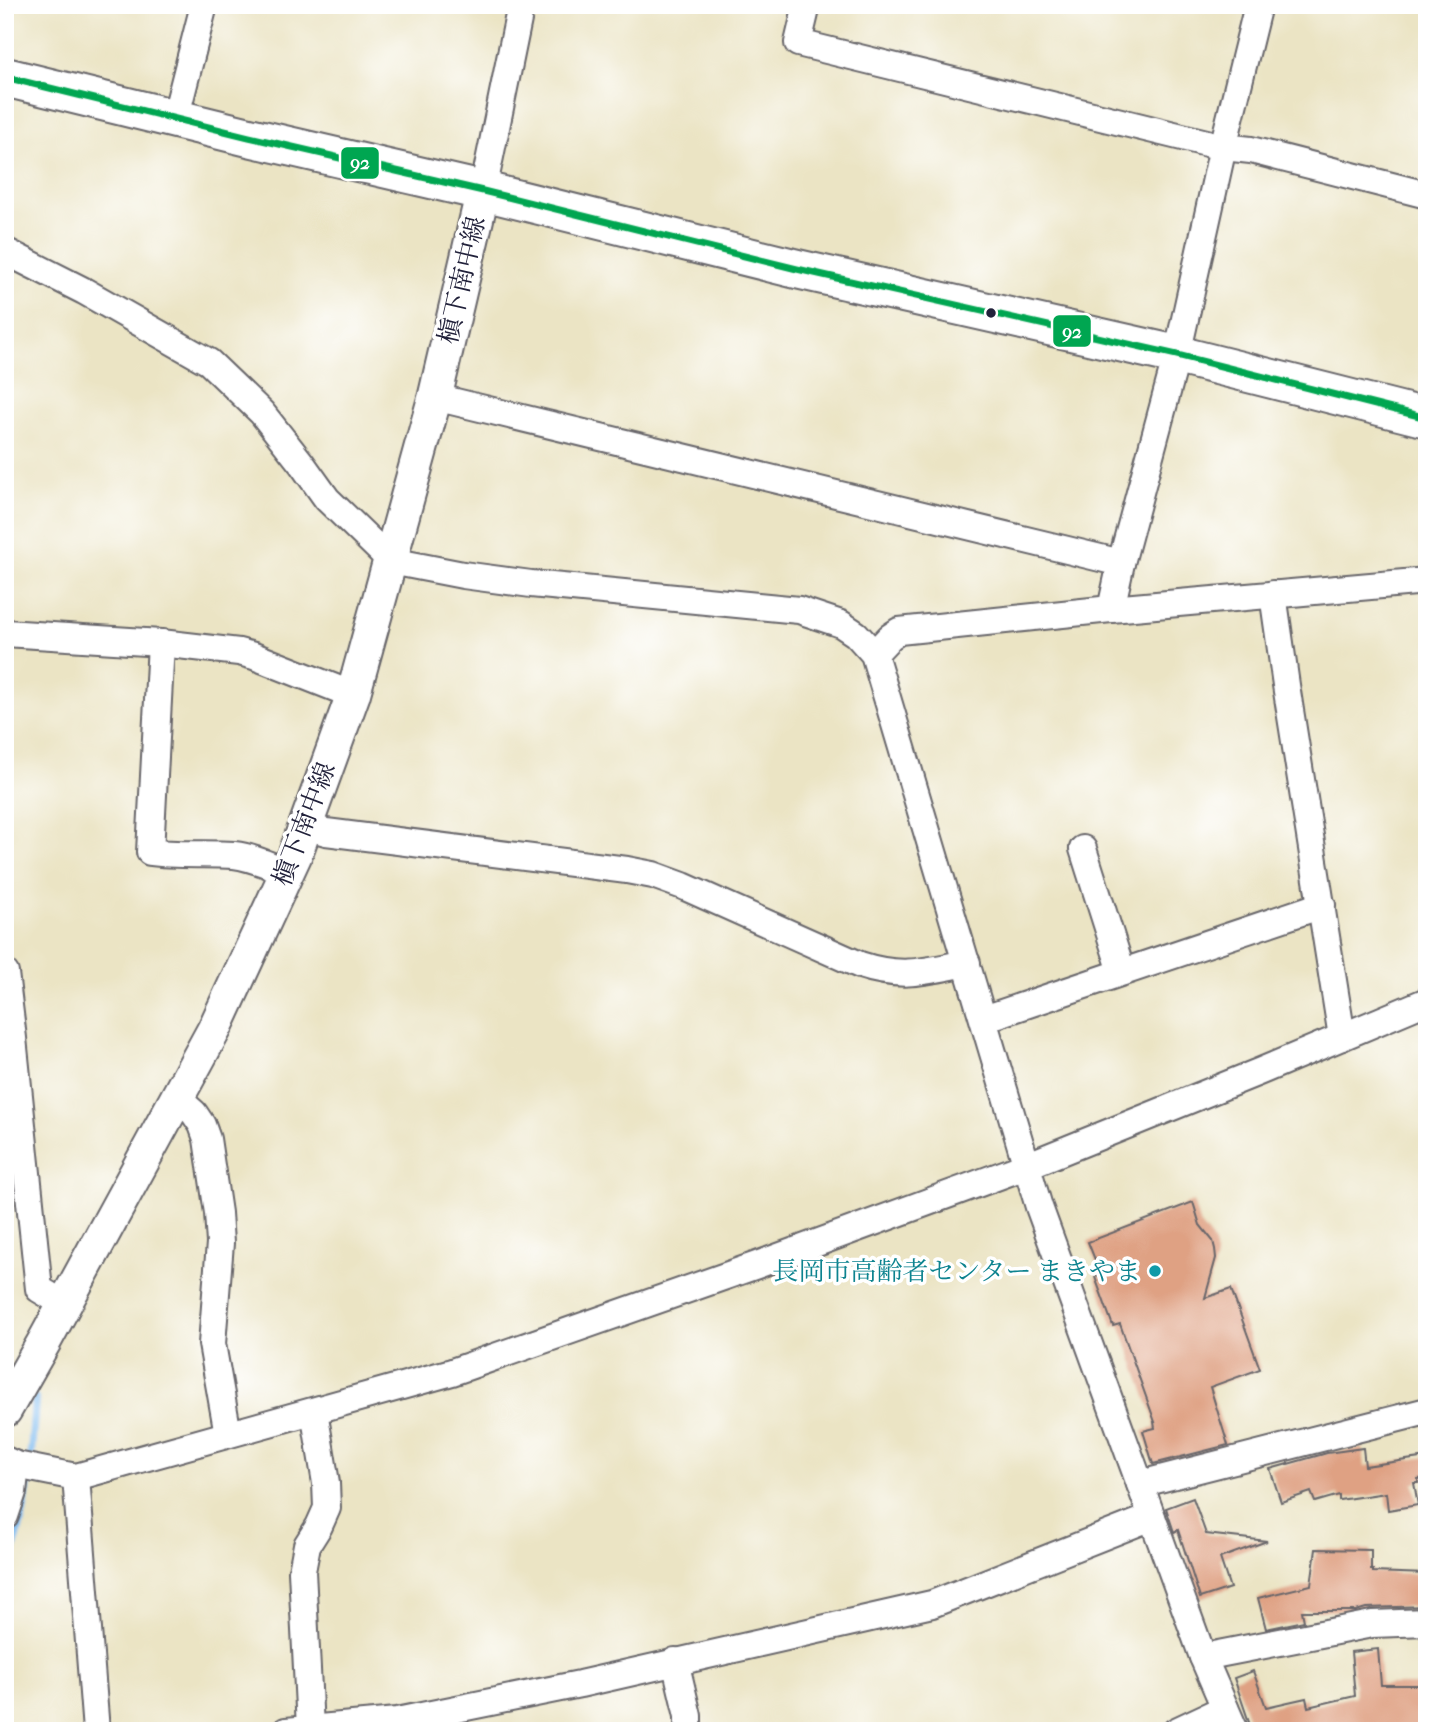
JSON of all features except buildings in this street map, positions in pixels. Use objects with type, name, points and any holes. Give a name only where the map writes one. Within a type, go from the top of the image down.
[{"type":"highway","points":[[5,77],[797,269],[1177,355],[1427,418]]},
{"type":"main road","name":"槇下南中線","points":[[5,1410],[215,1028],[287,872],[353,695],[435,397],[483,191]]},
{"type":"street","points":[[176,119],[204,5]]},
{"type":"street","points":[[483,191],[521,5]]},
{"type":"street","points":[[807,5],[799,43],[1223,147],[1251,150],[1426,189]]},
{"type":"street","points":[[1111,609],[1177,355],[1258,5]]},
{"type":"street","points":[[5,251],[84,291],[209,362],[262,413],[327,499],[391,561],[463,575],[531,584],[799,610],[841,624],[856,634],[874,654],[1039,1207],[1203,1657],[1230,1719],[1175,1731]]},
{"type":"street","points":[[435,397],[1121,563]]},
{"type":"street","points":[[874,654],[899,631],[1427,581]]},
{"type":"street","points":[[1273,594],[1342,1037]]},
{"type":"street","points":[[5,634],[161,643],[239,652],[353,695]]},
{"type":"street","points":[[161,643],[150,852],[234,856],[254,859],[287,872]]},
{"type":"street","points":[[305,826],[326,832],[653,875],[880,972],[919,972],[967,963]]},
{"type":"street","points":[[1083,849],[1122,972]]},
{"type":"street","points":[[984,1019],[1322,905]]},
{"type":"street","points":[[5,973],[39,1289],[64,1304]]},
{"type":"street","points":[[5,1516],[13,1492],[11,1462],[76,1476],[452,1372],[858,1229],[1026,1166],[1427,1001]]},
{"type":"street","points":[[177,1098],[194,1113],[207,1139],[220,1243],[212,1344],[228,1434]]},
{"type":"street","points":[[314,1410],[326,1483],[327,1508],[307,1545],[302,1571],[298,1730],[385,1727],[397,1721],[580,1684],[932,1604],[1152,1517]]},
{"type":"street","points":[[1140,1484],[1427,1411]]},
{"type":"street","points":[[76,1476],[96,1731]]},
{"type":"street","points":[[1203,1657],[1372,1624],[1427,1622]]},
{"type":"street","points":[[675,1661],[688,1716],[688,1731]]},
{"type":"waterway","points":[[5,1572],[24,1508],[35,1399]]},
{"type":"transit line","name":"92","points":[[5,77],[797,269],[1177,355],[1427,418]]},
{"type":"place","name":"長岡市高齢者センター まきやま","points":[[1155,1271]]}]
